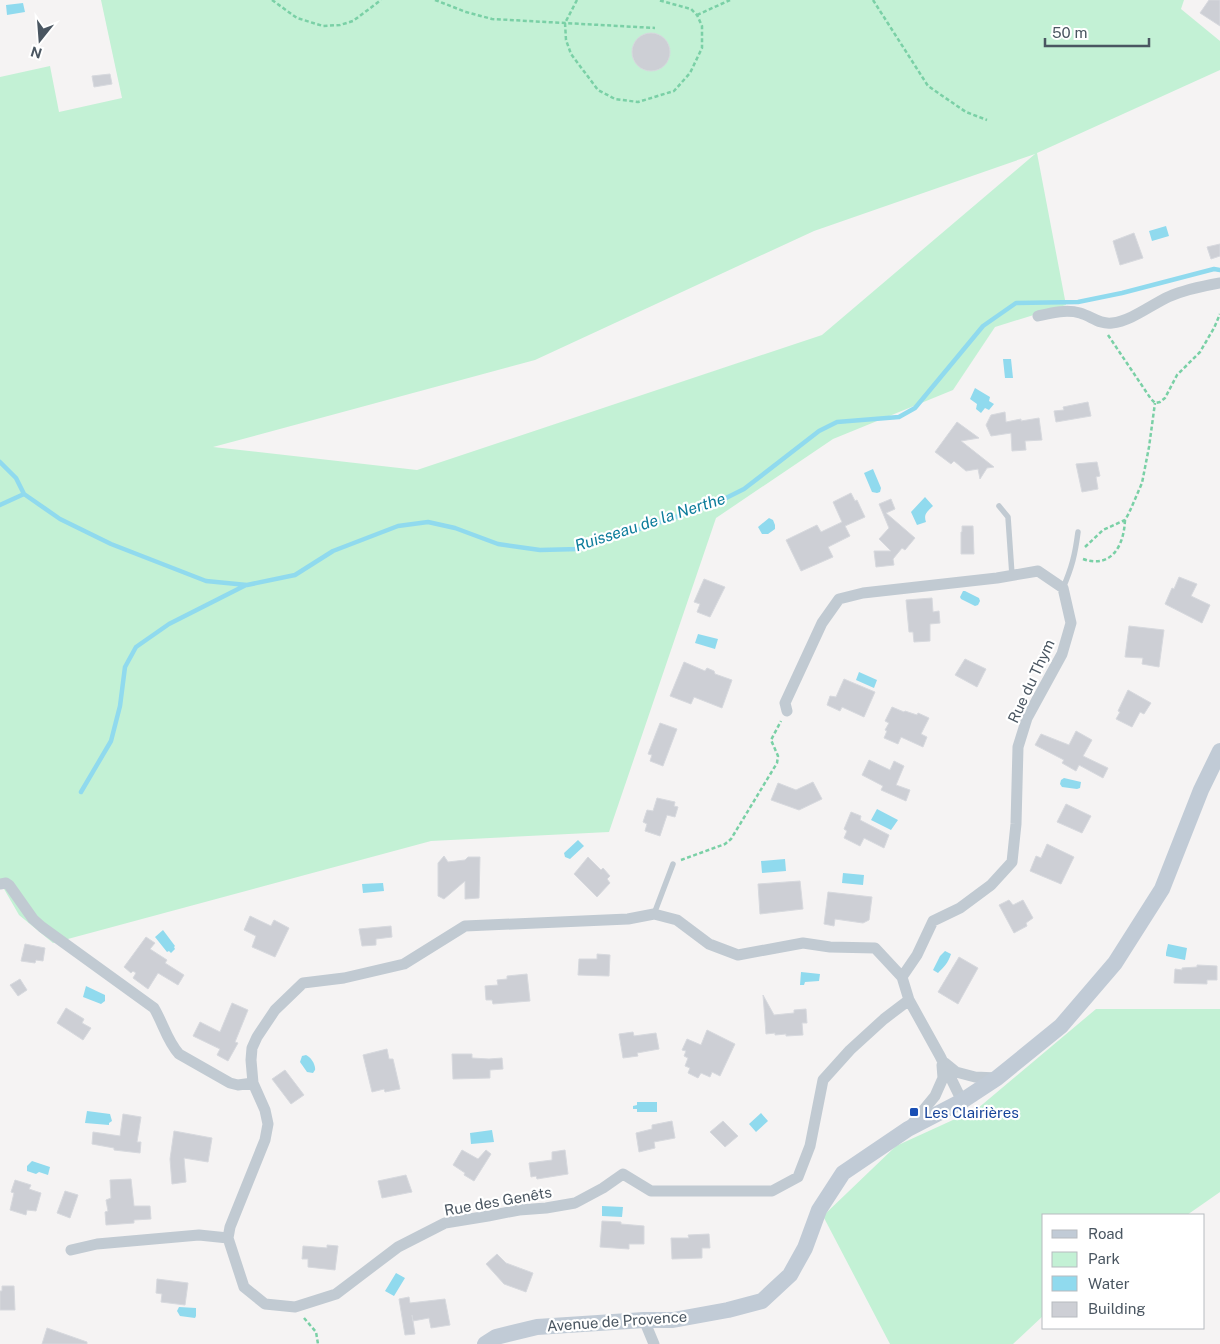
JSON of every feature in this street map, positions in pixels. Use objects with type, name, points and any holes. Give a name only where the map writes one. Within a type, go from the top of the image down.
[{"type":"street","points":[[1038,316],[1073,311],[1106,323],[1114,323],[1138,314],[1168,297],[1220,283]]},
{"type":"street","points":[[787,711],[785,704],[822,623],[839,599],[863,594],[1038,571],[1063,588]]},
{"type":"street","name":"Rue du Thym","points":[[902,977],[917,955],[933,921],[960,908],[990,884],[1012,862],[1016,824],[1018,747],[1027,718],[1062,654],[1071,623],[1063,588]]},
{"type":"street","name":"Avenue de Provence","points":[[485,1344],[496,1337],[537,1327],[673,1320],[728,1310],[762,1301],[790,1275],[805,1248],[819,1210],[843,1172],[908,1129],[962,1101],[997,1078],[1061,1026],[1115,963],[1162,889],[1201,790],[1220,752]]},
{"type":"street","points":[[0,884],[6,883],[9,885],[33,919],[42,927],[154,1008],[174,1048],[179,1054],[230,1083],[238,1086],[254,1083]]},
{"type":"street","points":[[71,1250],[97,1244],[199,1235],[228,1238],[230,1227],[264,1140],[268,1124],[265,1110],[254,1083],[251,1060],[252,1048],[257,1037],[275,1010],[303,983],[344,978],[404,964],[465,926],[628,919],[654,914],[677,920],[709,944],[738,955],[803,943],[830,947],[875,948],[902,977],[909,1000],[962,1101]]},
{"type":"street","name":"Rue des Genêts","points":[[228,1238],[244,1287],[265,1304],[295,1307],[336,1294],[398,1247],[445,1223],[519,1210],[575,1203],[623,1174],[651,1191],[772,1191],[798,1177],[810,1146],[823,1080],[850,1050],[884,1019],[909,1000]]},
{"type":"street","points":[[942,1060],[956,1072],[975,1077],[997,1078]]},
{"type":"street","points":[[908,1129],[935,1096],[943,1078],[942,1060]]},
{"type":"street","points":[[644,1320],[654,1344]]},
{"type":"lane","points":[[999,506],[1008,517],[1012,575]]},
{"type":"lane","points":[[1063,588],[1071,570],[1078,532]]},
{"type":"lane","points":[[654,914],[673,864]]},
{"type":"path","points":[[272,0],[296,18],[323,26],[340,25],[353,21],[381,0]]},
{"type":"path","points":[[435,0],[466,12],[492,19],[654,28]]},
{"type":"path","points":[[577,0],[565,23],[566,40],[571,54],[598,90],[615,99],[638,102],[674,91],[690,73],[702,48],[702,26],[697,15],[691,9],[658,0]]},
{"type":"path","points":[[697,15],[730,0]]},
{"type":"path","points":[[873,0],[928,86],[966,112],[987,120]]},
{"type":"path","points":[[1154,403],[1160,402],[1165,398],[1177,374],[1200,352],[1220,314]]},
{"type":"path","points":[[1106,323],[1106,333],[1154,403],[1149,447],[1142,483],[1125,520],[1124,534],[1116,550],[1108,558],[1099,562],[1090,562],[1074,557],[1103,530],[1125,520]]},
{"type":"path","points":[[673,864],[725,844],[731,839],[777,763],[778,756],[771,740],[787,711]]},
{"type":"path","points":[[295,1307],[316,1332],[318,1344]]},
{"type":"green space","points":[[101,0],[1184,0],[1181,9],[1220,41],[1220,70],[1037,153],[1066,305],[995,327],[953,390],[833,439],[716,518],[609,832],[431,841],[53,943],[19,915],[0,882],[0,77],[50,66],[59,112],[122,98]],"holes":[[[1035,154],[822,335],[417,470],[213,447],[535,360],[814,231]]]},
{"type":"green space","points":[[1096,1009],[1220,1009],[1220,1192],[1188,1214],[1042,1214],[1042,1317],[1013,1344],[890,1344],[823,1216],[896,1146],[977,1109]]},
{"type":"water","points":[[23,3],[25,12],[7,15],[6,5]]},
{"type":"water","points":[[1166,226],[1169,236],[1152,241],[1149,231]]},
{"type":"water","points":[[1003,359],[1011,359],[1013,378],[1005,378]]},
{"type":"water","points":[[975,388],[990,397],[989,401],[994,404],[989,410],[985,408],[981,413],[976,409],[977,404],[970,399]]},
{"type":"water","points":[[873,469],[881,488],[880,492],[877,493],[872,492],[864,473]]},
{"type":"water","points":[[925,497],[933,506],[926,515],[926,522],[917,525],[911,512]]},
{"type":"water","points":[[769,518],[773,520],[775,529],[768,534],[762,534],[758,527]]},
{"type":"water","points":[[963,591],[979,598],[978,605],[975,606],[961,599]]},
{"type":"water","points":[[698,634],[718,639],[715,649],[695,643]]},
{"type":"water","points":[[859,672],[877,680],[874,688],[856,680]]},
{"type":"water","points":[[1064,778],[1081,782],[1080,788],[1062,787],[1060,784]]},
{"type":"water","points":[[877,809],[898,820],[891,830],[871,820]]},
{"type":"water","points":[[578,840],[584,846],[570,859],[565,857],[564,853]]},
{"type":"water","points":[[785,859],[786,871],[762,873],[761,861]]},
{"type":"water","points":[[843,873],[864,875],[863,885],[842,883]]},
{"type":"water","points":[[383,883],[384,891],[363,893],[362,884]]},
{"type":"water","points":[[163,930],[175,946],[171,953],[167,952],[155,937]]},
{"type":"water","points":[[1168,944],[1187,948],[1185,960],[1166,956]]},
{"type":"water","points":[[945,951],[951,954],[946,965],[938,973],[933,970],[940,956]]},
{"type":"water","points":[[801,972],[820,974],[819,981],[805,982],[804,985],[800,985]]},
{"type":"water","points":[[86,986],[105,995],[105,1001],[101,1004],[83,997]]},
{"type":"water","points":[[302,1056],[310,1057],[314,1064],[315,1070],[313,1073],[307,1072],[300,1062]]},
{"type":"water","points":[[637,1102],[657,1102],[657,1112],[637,1112],[637,1109],[633,1109],[633,1106],[637,1105]]},
{"type":"water","points":[[87,1111],[110,1114],[112,1121],[109,1125],[85,1123]]},
{"type":"water","points":[[761,1113],[768,1121],[756,1132],[749,1124]]},
{"type":"water","points":[[492,1130],[494,1142],[471,1144],[470,1133]]},
{"type":"water","points":[[32,1161],[50,1167],[48,1175],[27,1171],[27,1166]]},
{"type":"water","points":[[602,1206],[623,1207],[622,1217],[602,1216]]},
{"type":"water","points":[[396,1273],[405,1278],[394,1296],[385,1291]]},
{"type":"water","points":[[179,1307],[196,1308],[195,1318],[180,1316],[177,1311]]},
{"type":"building","points":[[1209,0],[1220,0],[1220,26],[1200,13]]},
{"type":"building","points":[[651,33],[658,34],[664,39],[669,45],[669,59],[664,65],[658,70],[651,71],[644,70],[638,65],[633,59],[632,52],[633,45],[638,39],[644,34]]},
{"type":"building","points":[[110,74],[112,84],[94,87],[92,76]]},
{"type":"building","points":[[1134,233],[1143,258],[1120,265],[1113,241]]},
{"type":"building","points":[[1220,244],[1220,256],[1211,259],[1207,247]]},
{"type":"building","points":[[1088,402],[1091,416],[1056,422],[1054,411],[1064,410],[1063,407]]},
{"type":"building","points":[[1005,412],[1006,422],[1039,418],[1042,440],[1025,441],[1026,450],[1012,451],[1011,433],[991,436],[986,425],[991,415]]},
{"type":"building","points":[[957,422],[979,438],[961,441],[994,467],[987,468],[980,479],[978,469],[966,471],[954,461],[951,464],[935,452]]},
{"type":"building","points":[[1097,462],[1100,476],[1096,477],[1098,489],[1082,492],[1076,464]]},
{"type":"building","points":[[851,493],[855,501],[857,500],[865,517],[845,526],[850,536],[828,547],[833,557],[801,571],[786,540],[817,525],[821,532],[842,522],[833,502]]},
{"type":"building","points":[[891,499],[895,509],[886,513],[915,538],[905,550],[902,548],[893,559],[894,565],[876,567],[874,551],[891,551],[879,539],[889,528],[879,504]]},
{"type":"building","points":[[962,526],[973,526],[974,554],[961,554]]},
{"type":"building","points":[[1179,577],[1197,584],[1191,596],[1210,605],[1202,623],[1165,604]]},
{"type":"building","points":[[704,579],[725,587],[710,617],[697,612],[700,604],[694,602]]},
{"type":"building","points":[[932,598],[933,612],[939,611],[940,623],[930,624],[930,641],[914,642],[913,632],[909,632],[906,600]]},
{"type":"building","points":[[1129,626],[1164,630],[1159,667],[1142,664],[1143,658],[1125,657]]},
{"type":"building","points":[[965,659],[986,669],[977,687],[955,675]]},
{"type":"building","points":[[684,662],[705,671],[707,668],[714,671],[715,674],[732,680],[722,708],[694,697],[691,704],[670,696]]},
{"type":"building","points":[[844,679],[875,692],[864,717],[842,707],[840,711],[827,705],[830,696],[836,697]]},
{"type":"building","points":[[1128,690],[1151,703],[1144,714],[1140,712],[1132,727],[1116,719]]},
{"type":"building","points":[[892,707],[917,715],[918,713],[929,718],[921,734],[927,737],[923,747],[901,737],[898,744],[884,738],[887,731],[885,730],[889,723],[885,721]]},
{"type":"building","points":[[660,723],[677,729],[663,766],[650,761],[652,755],[648,754]]},
{"type":"building","points":[[1076,731],[1092,740],[1083,756],[1108,768],[1103,778],[1079,765],[1076,771],[1062,763],[1064,760],[1035,745],[1041,734],[1069,745]]},
{"type":"building","points":[[869,760],[890,770],[894,761],[904,766],[896,785],[910,790],[906,801],[881,790],[883,786],[862,775]]},
{"type":"building","points":[[813,782],[822,799],[799,810],[771,800],[778,783],[796,790]]},
{"type":"building","points":[[657,798],[675,802],[674,806],[678,807],[675,817],[667,815],[660,836],[645,831],[647,824],[643,822],[647,810],[653,811]]},
{"type":"building","points":[[1066,804],[1091,816],[1082,833],[1057,822]]},
{"type":"building","points":[[851,812],[861,816],[860,820],[889,835],[884,848],[864,838],[860,846],[844,838],[847,831],[844,829]]},
{"type":"building","points":[[1047,844],[1074,857],[1061,884],[1030,871],[1036,856],[1041,858]]},
{"type":"building","points":[[444,856],[448,862],[465,860],[468,857],[480,857],[479,898],[465,899],[465,881],[444,899],[438,896],[438,863]]},
{"type":"building","points":[[588,857],[610,876],[607,879],[610,883],[597,897],[574,874]]},
{"type":"building","points":[[800,881],[803,909],[760,914],[758,884]]},
{"type":"building","points":[[828,892],[872,897],[869,920],[863,923],[835,919],[834,926],[824,924]]},
{"type":"building","points":[[1009,900],[1013,905],[1023,900],[1033,918],[1026,923],[1027,926],[1014,933],[999,905]]},
{"type":"building","points":[[250,916],[271,926],[274,920],[289,928],[275,957],[252,947],[256,936],[244,930]]},
{"type":"building","points":[[391,926],[392,937],[376,939],[376,945],[362,946],[359,929]]},
{"type":"building","points":[[146,937],[155,943],[150,949],[167,960],[165,963],[184,975],[178,985],[158,973],[148,989],[133,978],[136,973],[133,971],[131,973],[124,967]]},
{"type":"building","points":[[25,944],[45,948],[43,961],[36,960],[35,963],[21,961]]},
{"type":"building","points":[[597,954],[610,955],[609,976],[578,975],[579,959],[597,959]]},
{"type":"building","points":[[959,957],[978,968],[958,1004],[938,992]]},
{"type":"building","points":[[1197,965],[1217,966],[1217,980],[1207,980],[1207,984],[1174,983],[1175,969],[1182,970],[1182,968],[1197,967]]},
{"type":"building","points":[[527,974],[530,1001],[493,1004],[492,1000],[486,1000],[485,986],[498,985],[497,980],[507,979],[507,976]]},
{"type":"building","points":[[20,979],[27,990],[18,996],[10,985]]},
{"type":"building","points":[[763,995],[774,1015],[794,1013],[794,1010],[806,1009],[807,1023],[802,1023],[803,1035],[766,1034]]},
{"type":"building","points":[[232,1003],[248,1010],[235,1042],[238,1043],[228,1061],[217,1055],[220,1049],[193,1036],[200,1022],[220,1032]]},
{"type":"building","points":[[66,1008],[84,1019],[82,1023],[91,1028],[83,1040],[57,1023]]},
{"type":"building","points":[[707,1030],[735,1044],[720,1076],[712,1072],[710,1077],[701,1073],[698,1078],[688,1073],[690,1068],[685,1066],[688,1058],[684,1056],[686,1051],[682,1050],[687,1039],[701,1045]]},
{"type":"building","points":[[633,1032],[634,1036],[656,1033],[659,1049],[637,1053],[638,1056],[623,1058],[619,1034]]},
{"type":"building","points":[[387,1049],[389,1059],[393,1059],[400,1089],[385,1092],[384,1089],[372,1092],[363,1055]]},
{"type":"building","points":[[452,1054],[472,1054],[472,1058],[502,1058],[503,1069],[490,1070],[490,1078],[453,1079]]},
{"type":"building","points":[[285,1070],[304,1095],[291,1104],[272,1079]]},
{"type":"building","points":[[123,1114],[141,1117],[137,1142],[141,1142],[140,1153],[114,1150],[114,1148],[92,1144],[93,1132],[120,1136]]},
{"type":"building","points":[[672,1121],[675,1138],[654,1142],[655,1148],[639,1152],[636,1133],[652,1129],[652,1125]]},
{"type":"building","points":[[723,1121],[738,1136],[725,1147],[710,1132]]},
{"type":"building","points":[[174,1131],[212,1138],[208,1162],[184,1158],[186,1182],[172,1184],[170,1159]]},
{"type":"building","points":[[462,1150],[478,1159],[486,1150],[491,1154],[474,1181],[453,1165]]},
{"type":"building","points":[[565,1150],[568,1174],[537,1179],[536,1176],[531,1177],[529,1163],[552,1160],[552,1152]]},
{"type":"building","points":[[406,1175],[412,1192],[382,1198],[378,1181]]},
{"type":"building","points":[[131,1179],[134,1206],[150,1206],[151,1219],[134,1220],[134,1223],[106,1225],[105,1212],[108,1211],[106,1200],[111,1198],[110,1180]]},
{"type":"building","points":[[15,1180],[31,1185],[29,1189],[41,1193],[36,1211],[27,1210],[26,1215],[10,1210],[14,1193],[11,1192]]},
{"type":"building","points":[[65,1191],[78,1195],[70,1218],[57,1213]]},
{"type":"building","points":[[602,1221],[644,1226],[644,1244],[629,1244],[629,1249],[600,1247]]},
{"type":"building","points":[[709,1234],[710,1248],[702,1248],[702,1258],[672,1259],[671,1238],[689,1238],[688,1235]]},
{"type":"building","points":[[327,1245],[338,1246],[335,1270],[308,1267],[308,1259],[302,1259],[303,1246],[327,1248]]},
{"type":"building","points":[[497,1254],[506,1263],[533,1273],[526,1292],[504,1284],[486,1264]]},
{"type":"building","points":[[157,1279],[188,1283],[185,1305],[161,1302],[162,1294],[156,1293]]},
{"type":"building","points":[[2,1286],[14,1286],[15,1310],[0,1310],[0,1291],[2,1291]]},
{"type":"building","points":[[409,1297],[410,1303],[445,1299],[450,1325],[431,1328],[429,1318],[413,1321],[412,1315],[415,1334],[405,1335],[399,1299]]},
{"type":"building","points":[[47,1328],[87,1342],[87,1344],[42,1344]]},
{"type":"waterway","name":"Ruisseau de la Nerthe","points":[[0,462],[16,478],[24,494],[60,519],[111,544],[206,581],[247,585],[295,575],[333,551],[398,526],[428,522],[455,528],[498,544],[540,550],[579,549],[712,505],[744,489],[819,431],[837,422],[899,417],[915,408],[983,326],[1016,303],[1078,302],[1122,293],[1214,269],[1220,270]]},
{"type":"waterway","points":[[0,505],[24,494]]},
{"type":"waterway","points":[[81,792],[111,741],[120,706],[125,667],[136,647],[169,624],[246,585]]},
{"type":"place","name":"Les Clairières","points":[[914,1112]]}]
